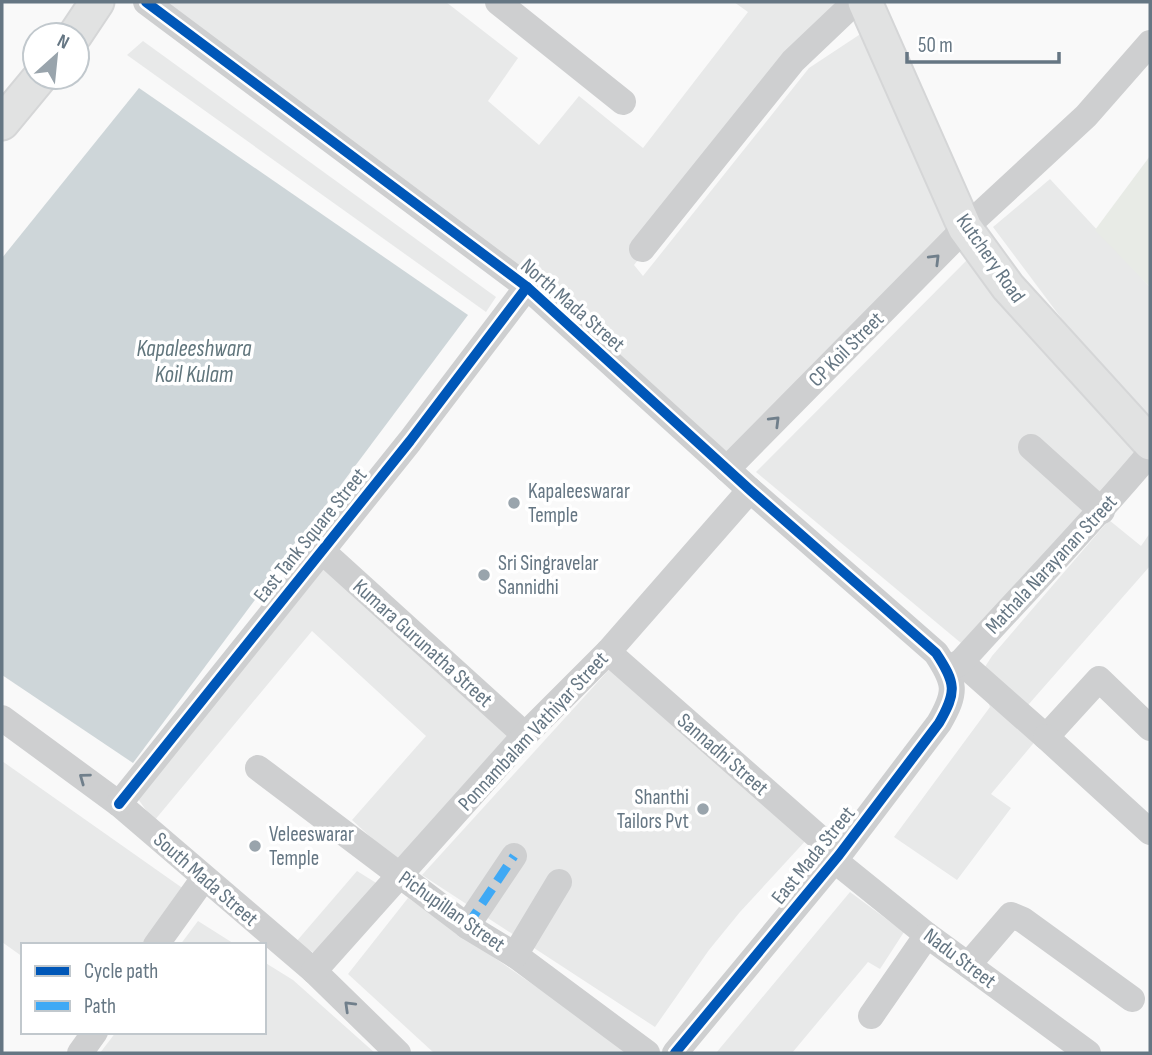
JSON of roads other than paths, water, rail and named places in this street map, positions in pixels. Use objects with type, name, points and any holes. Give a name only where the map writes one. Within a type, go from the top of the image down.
[{"type":"main road","points":[[84,21],[97,2]]},
{"type":"main road","name":"Kutchery Road","points":[[865,2],[965,228],[1007,287],[1150,443]]},
{"type":"main road","points":[[2,123],[28,91]]},
{"type":"street","name":"North Mada Street","points":[[146,2],[527,287],[750,491],[936,653],[1046,737],[1150,832]]},
{"type":"street","points":[[498,2],[623,102]]},
{"type":"street","points":[[642,249],[793,61],[855,2]]},
{"type":"street","name":"CP Koil Street","points":[[727,469],[965,228],[1086,116],[1150,43]]},
{"type":"street","name":"East Tank Square Street","points":[[119,804],[410,440],[527,287]]},
{"type":"street","points":[[1031,447],[1102,511]]},
{"type":"street","name":"Mathala Narayanan Street","points":[[954,666],[1102,511],[1150,453]]},
{"type":"street","name":"Ponnambalam Vathiyar Street","points":[[314,971],[525,735],[608,652],[750,491]]},
{"type":"street","name":"Kumara Gurunatha Street","points":[[321,550],[525,735]]},
{"type":"street","name":"Sannadhi Street","points":[[608,652],[836,858]]},
{"type":"street","name":"East Mada Street","points":[[676,1053],[836,858],[939,723],[951,703],[954,666]]},
{"type":"street","points":[[1046,737],[1100,679],[1150,728]]},
{"type":"street","name":"South Mada Street","points":[[2,718],[119,804],[314,971],[398,1053]]},
{"type":"street","name":"Pichupillan Street","points":[[258,768],[467,926],[515,955],[647,1053]]},
{"type":"street","points":[[467,926],[514,856]]},
{"type":"street","name":"Nadu Street","points":[[836,858],[927,935],[1088,1053]]},
{"type":"street","points":[[157,943],[204,877]]},
{"type":"street","points":[[515,955],[559,882]]},
{"type":"street","points":[[968,965],[1011,915],[1023,920],[1132,999]]},
{"type":"street","points":[[871,1016],[927,935]]},
{"type":"street","points":[[80,1053],[94,1034]]},
{"type":"water","name":"Kapaleeshwara Koil Kulam","points":[[139,88],[468,315],[133,763],[2,675],[2,258]]},
{"type":"place","name":"Kapaleeswarar Temple","points":[[514,503]]},
{"type":"place","name":"Sri Singravelar Sannidhi","points":[[484,575]]},
{"type":"place","name":"Shanthi Tailors Pvt","points":[[703,809]]},
{"type":"place","name":"Veleeswarar Temple","points":[[255,846]]}]
